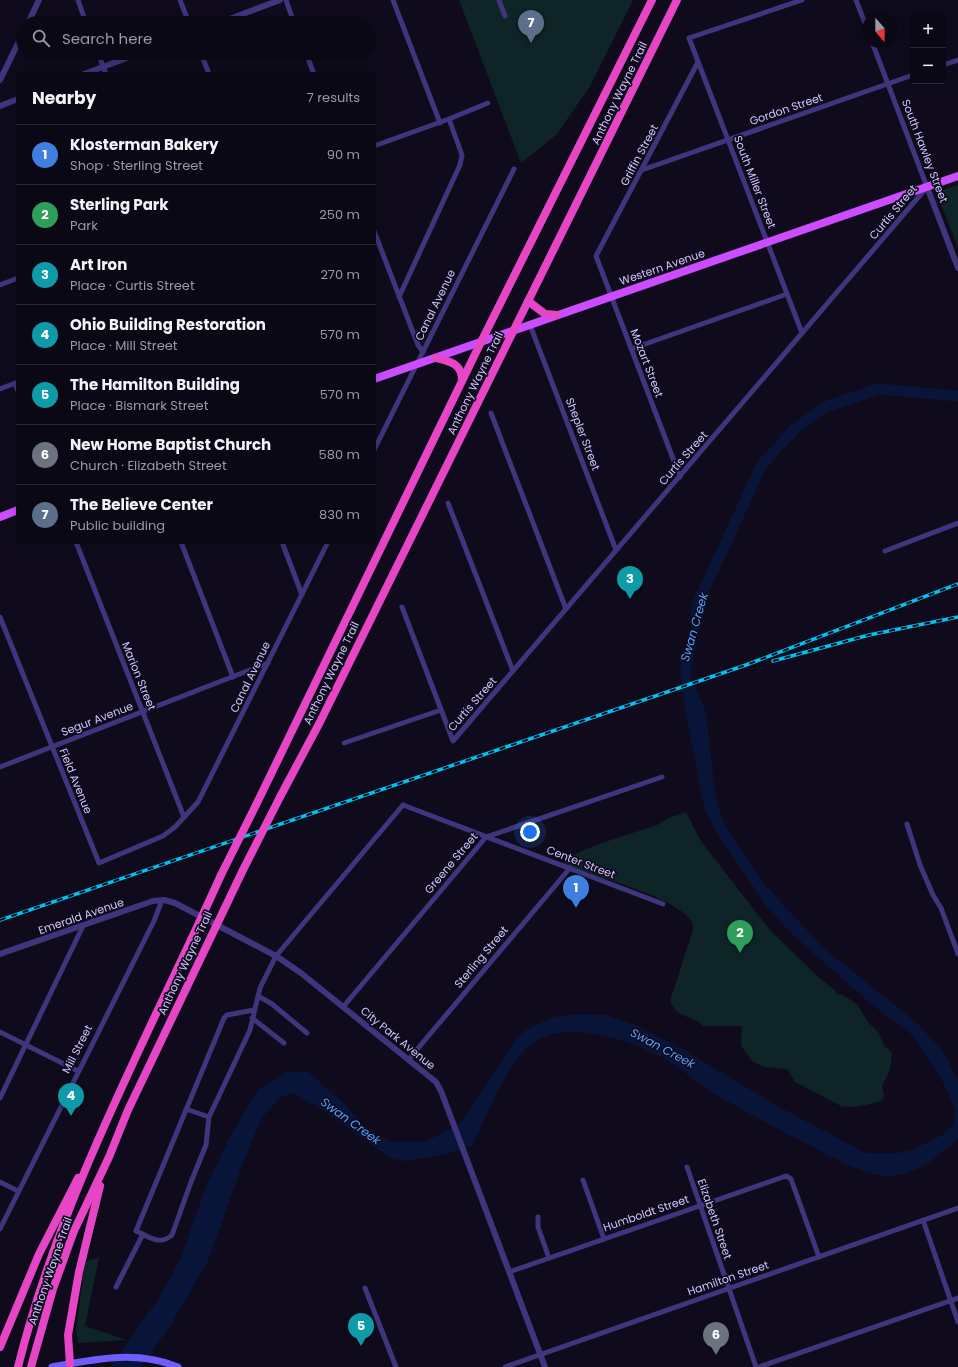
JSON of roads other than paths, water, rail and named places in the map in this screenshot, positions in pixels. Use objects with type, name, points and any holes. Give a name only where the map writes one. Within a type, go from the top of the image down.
[{"type":"highway","name":"Anthony Wayne Trail","points":[[18,1367],[39,1291],[90,1156],[220,875],[256,805],[462,380],[652,0]]},
{"type":"highway","name":"Anthony Wayne Trail","points":[[31,1367],[35,1346],[53,1289],[74,1231],[109,1157],[128,1110],[215,926],[280,797],[320,722],[677,0]]},
{"type":"highway","points":[[528,301],[545,314],[557,315]]},
{"type":"highway","points":[[436,358],[449,361],[459,366],[462,373],[462,380]]},
{"type":"highway","points":[[0,1347],[39,1254],[65,1200],[90,1156]]},
{"type":"highway","points":[[70,1364],[68,1335],[79,1272],[93,1208],[109,1157]]},
{"type":"main road","name":"Western Avenue","points":[[376,378],[958,176]]},
{"type":"main road","points":[[0,517],[16,511]]},
{"type":"main road","points":[[52,1367],[105,1357],[136,1356],[159,1360],[178,1367]]},
{"type":"street","points":[[31,16],[39,0]]},
{"type":"street","points":[[78,0],[84,16]]},
{"type":"street","points":[[180,0],[186,16]]},
{"type":"street","points":[[238,16],[280,0]]},
{"type":"street","points":[[286,0],[292,16]]},
{"type":"street","points":[[393,0],[440,123]]},
{"type":"street","points":[[499,0],[505,16]]},
{"type":"street","name":"South Miller Street","points":[[802,0],[689,38],[802,333]]},
{"type":"street","points":[[856,0],[862,16]]},
{"type":"street","points":[[0,80],[16,47]]},
{"type":"street","name":"South Hawley Street","points":[[874,48],[958,268]]},
{"type":"street","points":[[100,60],[105,72]]},
{"type":"street","points":[[89,72],[122,60]]},
{"type":"street","points":[[204,60],[208,72]]},
{"type":"street","points":[[309,60],[313,72]]},
{"type":"street","points":[[946,64],[958,60]]},
{"type":"street","name":"Griffin Street","points":[[596,256],[698,62]]},
{"type":"street","name":"Gordon Street","points":[[642,170],[910,76]]},
{"type":"street","points":[[0,106],[16,100]]},
{"type":"street","points":[[376,145],[440,123],[488,103]]},
{"type":"street","points":[[399,297],[460,165],[462,155],[449,119]]},
{"type":"street","name":"Canal Avenue","points":[[376,446],[514,169]]},
{"type":"street","name":"Curtis Street","points":[[441,710],[453,741],[927,187]]},
{"type":"street","points":[[376,236],[418,345],[423,352]]},
{"type":"street","name":"Mozart Street","points":[[596,256],[680,477]]},
{"type":"street","points":[[0,285],[16,279]]},
{"type":"street","points":[[631,349],[787,294]]},
{"type":"street","name":"Shepler Street","points":[[530,325],[616,550]]},
{"type":"street","points":[[0,389],[16,383]]},
{"type":"street","points":[[491,413],[566,609]]},
{"type":"street","points":[[448,503],[513,671]]},
{"type":"street","points":[[885,551],[958,523]]},
{"type":"street","name":"Marion Street","points":[[77,544],[184,817]]},
{"type":"street","points":[[182,544],[233,677]]},
{"type":"street","points":[[283,544],[302,594]]},
{"type":"street","name":"Canal Avenue","points":[[99,863],[163,836],[184,817],[203,794],[327,544]]},
{"type":"street","points":[[344,743],[441,710],[402,607]]},
{"type":"street","name":"Field Avenue","points":[[0,617],[99,863]]},
{"type":"street","name":"Segur Avenue","points":[[0,767],[268,663]]},
{"type":"street","name":"Greene Street","points":[[343,1007],[486,837],[662,776]]},
{"type":"street","name":"Center Street","points":[[276,956],[403,805],[663,904]]},
{"type":"street","points":[[907,824],[920,865],[933,895],[941,908],[958,954]]},
{"type":"street","name":"Sterling Street","points":[[409,1059],[570,868]]},
{"type":"street","name":"Mill Street","points":[[0,1229],[18,1190],[154,921],[162,900]]},
{"type":"street","name":"Emerald Avenue","points":[[0,954],[153,901],[170,901]]},
{"type":"street","name":"City Park Avenue","points":[[170,901],[215,926],[276,956],[343,1007],[436,1082],[544,1367]]},
{"type":"street","points":[[0,1098],[83,926]]},
{"type":"street","points":[[254,1010],[227,1015],[224,1018],[136,1231],[159,1242],[166,1241],[172,1235],[206,1146],[209,1117],[250,1030],[258,996],[276,956]]},
{"type":"street","points":[[258,996],[272,1004],[307,1033]]},
{"type":"street","points":[[252,1018],[284,1043]]},
{"type":"street","points":[[0,1032],[78,1071]]},
{"type":"street","points":[[186,1109],[209,1117]]},
{"type":"street","name":"Elizabeth Street","points":[[687,1167],[756,1367]]},
{"type":"street","name":"Humboldt Street","points":[[509,1272],[783,1177],[789,1177],[819,1257]]},
{"type":"street","points":[[583,1180],[604,1239]]},
{"type":"street","points":[[0,1182],[18,1190]]},
{"type":"street","name":"Hamilton Street","points":[[505,1367],[958,1208]]},
{"type":"street","points":[[538,1217],[538,1227],[549,1258]]},
{"type":"street","points":[[923,1220],[958,1322]]},
{"type":"street","points":[[116,1287],[143,1234]]},
{"type":"street","points":[[364,1288],[396,1367]]},
{"type":"street","points":[[759,1367],[958,1298]]},
{"type":"water","points":[[698,598],[707,598],[690,674],[706,712],[715,793],[723,821],[765,885],[826,950],[916,1022],[943,1051],[958,1081],[958,1138],[955,1142],[933,1160],[908,1173],[889,1176],[872,1174],[844,1163],[744,1111],[712,1092],[660,1056],[631,1043],[597,1034],[580,1032],[547,1036],[533,1043],[515,1062],[506,1076],[472,1146],[439,1156],[404,1161],[390,1158],[330,1115],[294,1093],[279,1098],[261,1119],[242,1166],[207,1263],[170,1326],[141,1367],[110,1367],[159,1298],[180,1260],[207,1184],[234,1129],[259,1089],[287,1072],[307,1071],[340,1100],[369,1130],[393,1142],[420,1142],[440,1135],[461,1123],[518,1036],[531,1027],[554,1017],[574,1014],[606,1015],[633,1024],[679,1047],[781,1108],[866,1153],[899,1153],[916,1148],[944,1134],[953,1125],[956,1111],[944,1084],[911,1034],[871,1004],[793,935],[767,907],[715,830],[704,807],[684,702],[680,670]]},
{"type":"waterway","name":"Swan Creek","points":[[696,612],[699,601],[762,464],[797,427],[828,406],[878,389],[958,396]]},
{"type":"railway","points":[[0,920],[746,665],[958,584]]},
{"type":"railway","points":[[773,661],[869,635],[958,617]]},
{"type":"place","name":"The Believe Center","points":[[531,43]]},
{"type":"place","name":"Art Iron","points":[[630,599]]},
{"type":"place","name":"Klosterman Bakery","points":[[576,908]]},
{"type":"place","name":"Sterling Park","points":[[740,953]]},
{"type":"place","name":"Ohio Building Restoration","points":[[71,1116]]},
{"type":"place","name":"The Hamilton Building","points":[[361,1346]]},
{"type":"place","name":"New Home Baptist Church","points":[[716,1355]]}]
